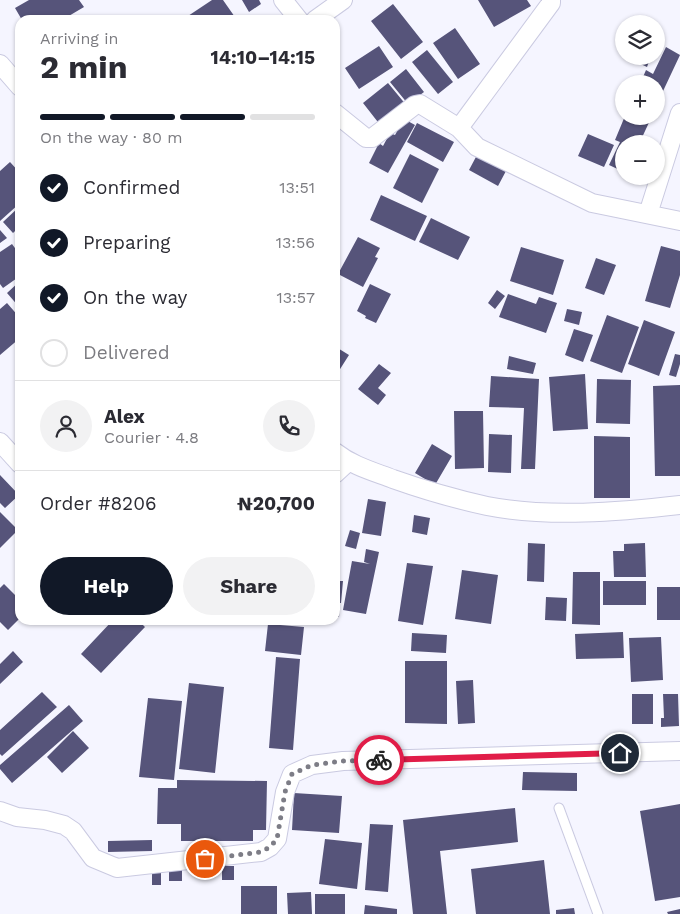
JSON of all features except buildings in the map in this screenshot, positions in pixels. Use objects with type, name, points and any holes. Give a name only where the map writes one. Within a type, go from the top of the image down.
[{"type":"street","points":[[283,0],[295,15]]},
{"type":"street","points":[[323,15],[344,0]]},
{"type":"street","points":[[459,128],[552,3],[551,0]]},
{"type":"street","points":[[0,64],[15,81]]},
{"type":"street","points":[[340,117],[366,138],[372,138],[415,105],[420,104],[459,128],[477,146],[592,203],[680,221]]},
{"type":"street","points":[[648,214],[680,113]]},
{"type":"street","points":[[0,442],[15,458]]},
{"type":"street","points":[[340,463],[429,492],[489,506],[549,512],[629,511],[680,505]]},
{"type":"street","points":[[0,812],[17,817],[45,820],[64,825],[73,831],[94,858],[117,868],[149,866],[261,852],[270,847],[277,839],[285,792],[292,774],[312,765],[343,761],[680,751]]},
{"type":"lane","points":[[558,808],[598,914]]},
{"type":"way so far","points":[[205,859],[261,852],[270,847],[277,839],[285,792],[292,774],[312,765],[343,761],[379,760]]},
{"type":"route","points":[[379,760],[620,753]]}]
